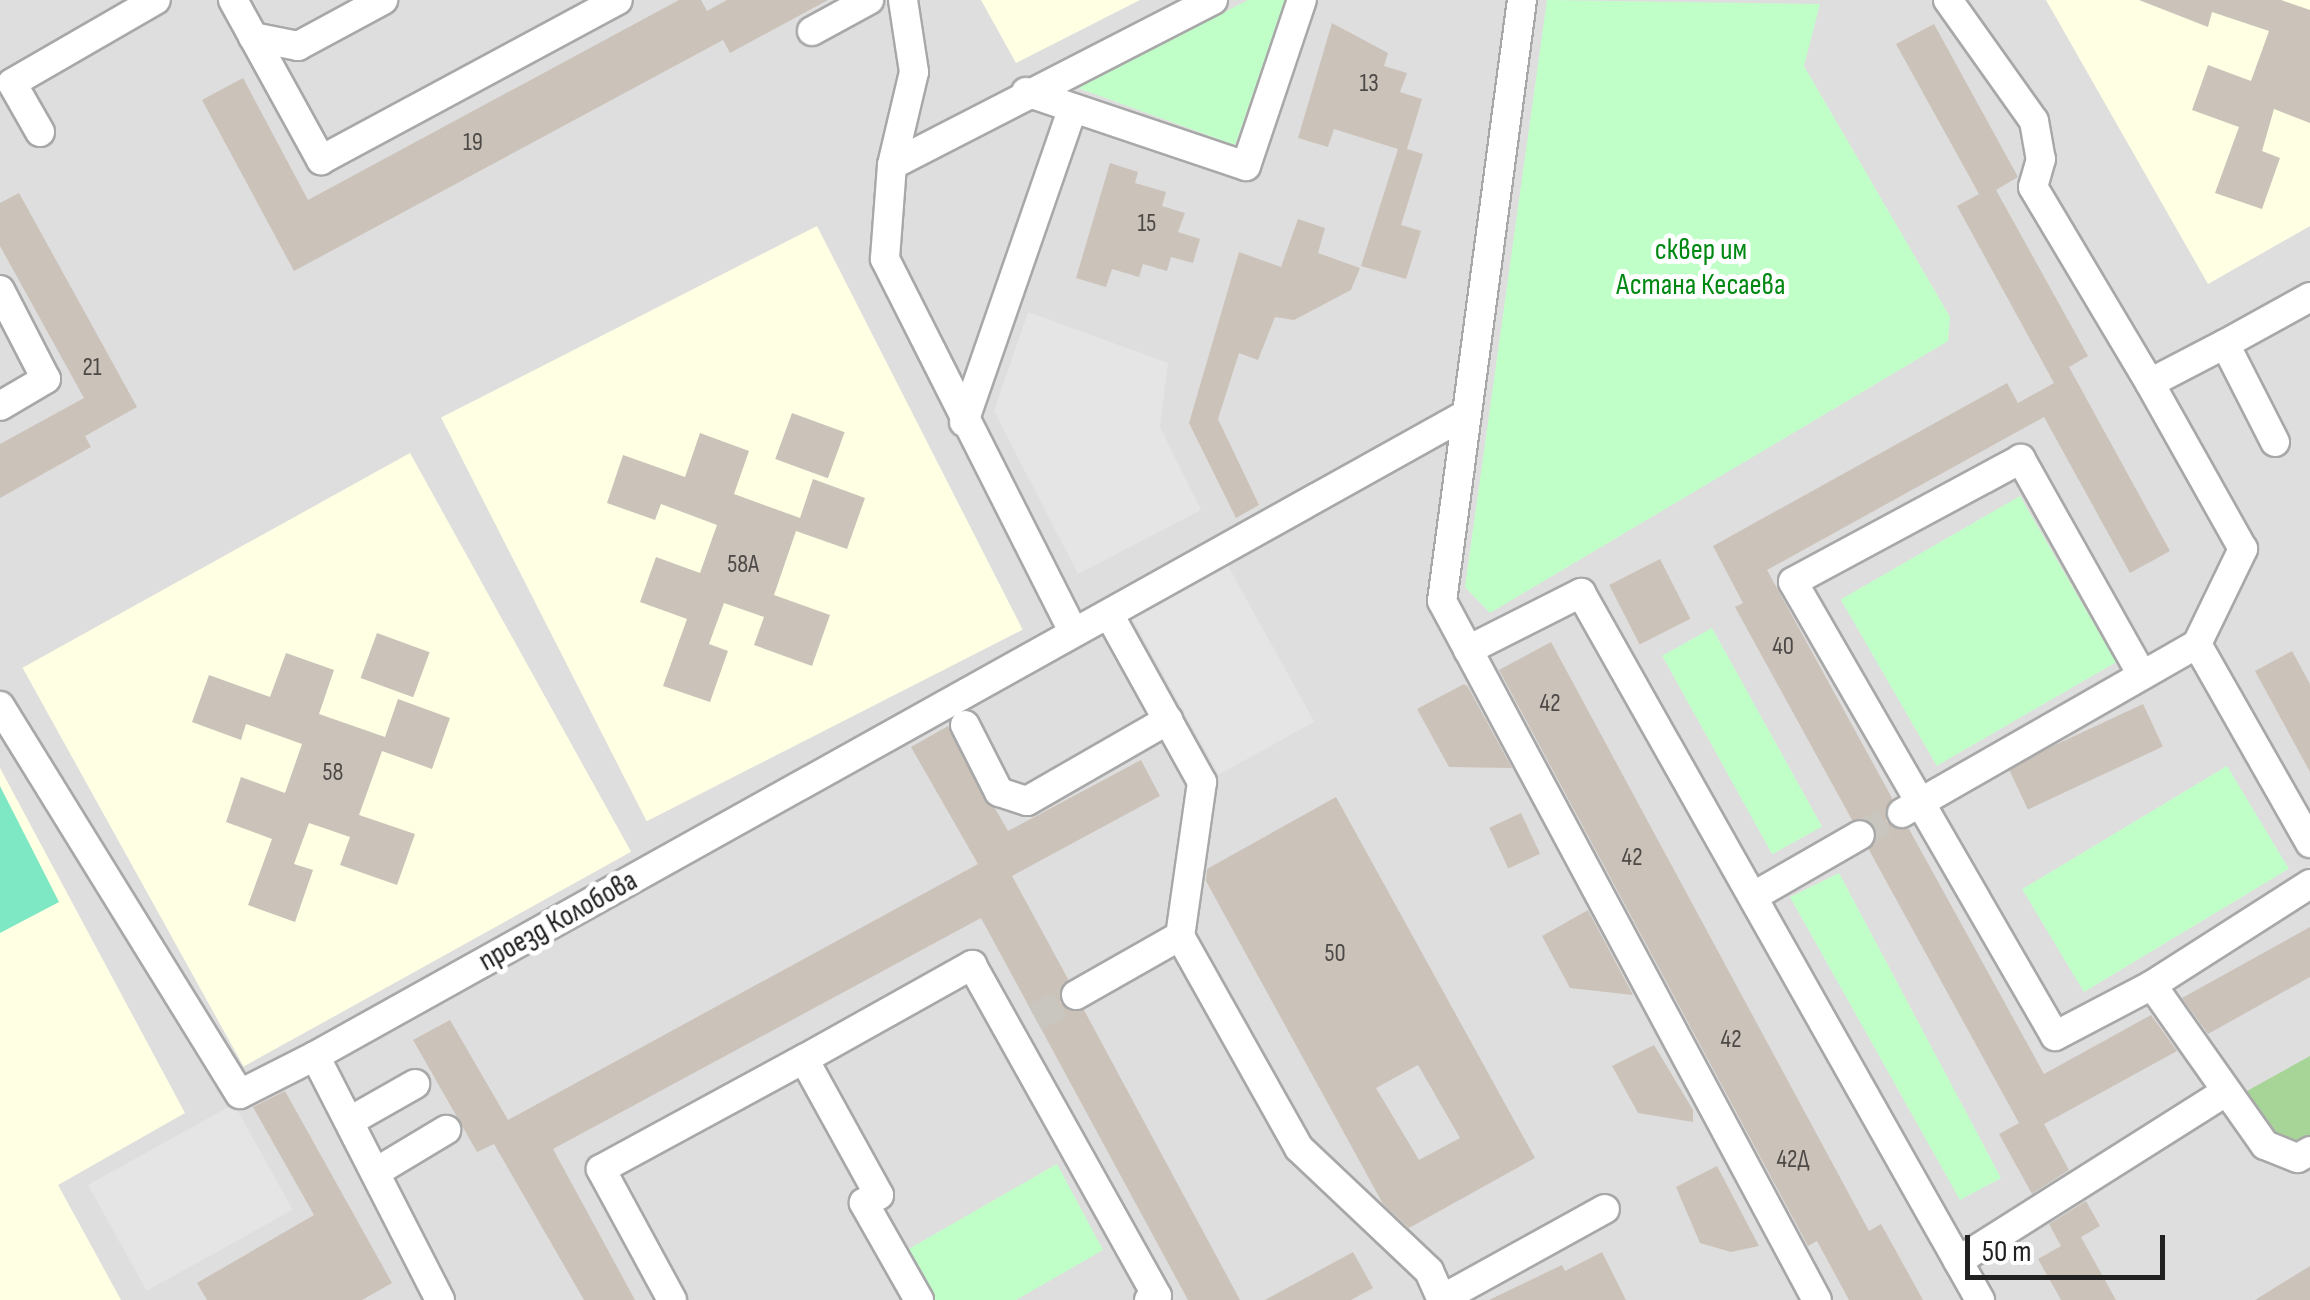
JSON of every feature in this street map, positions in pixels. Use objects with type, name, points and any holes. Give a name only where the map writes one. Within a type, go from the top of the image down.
[{"type":"street","points":[[40,132],[6,87],[156,0]]},
{"type":"street","points":[[234,0],[320,160],[618,0]]},
{"type":"street","points":[[254,37],[298,46],[382,0]]},
{"type":"street","points":[[812,32],[869,0]]},
{"type":"street","points":[[903,0],[914,72],[892,164],[886,259],[964,422],[1071,628]]},
{"type":"street","points":[[892,164],[1026,92],[1213,0]]},
{"type":"street","points":[[1026,92],[1246,166],[1302,0]]},
{"type":"street","points":[[1522,0],[1461,417],[1442,601],[1817,1300]]},
{"type":"street","points":[[1908,809],[2197,644],[2243,548],[2033,188],[2040,158],[2034,121],[1948,0]]},
{"type":"street","points":[[964,422],[1073,108]]},
{"type":"street","points":[[0,290],[46,379],[0,406]]},
{"type":"street","points":[[2150,383],[2310,297]]},
{"type":"street","points":[[2225,344],[2275,442]]},
{"type":"street","name":"проезд Колобова","points":[[0,706],[240,1094],[315,1056],[1040,644],[1071,628],[1110,616],[1461,417]]},
{"type":"street","points":[[2142,675],[2021,459],[1793,582],[1908,809],[2054,1036],[2152,985],[2310,884]]},
{"type":"street","points":[[1468,650],[1581,593],[1980,1300]]},
{"type":"street","points":[[1110,616],[1202,782],[1180,936],[1299,1148],[1429,1271],[1442,1299],[1604,1209]]},
{"type":"street","points":[[2197,644],[2310,843]]},
{"type":"street","points":[[964,725],[1000,792],[1027,800],[1168,720]]},
{"type":"street","points":[[1754,896],[1860,836]]},
{"type":"street","points":[[1076,995],[1180,936]]},
{"type":"street","points":[[672,1300],[602,1170],[972,965],[1157,1296],[1150,1300]]},
{"type":"street","points":[[2152,985],[2222,1094],[2264,1145],[2298,1158],[2310,1151]]},
{"type":"street","points":[[1009,1032],[1035,1018]]},
{"type":"street","points":[[315,1056],[443,1299]]},
{"type":"street","points":[[804,1060],[880,1195],[864,1203],[919,1300]]},
{"type":"street","points":[[350,1121],[415,1084]]},
{"type":"street","points":[[1958,1261],[2222,1094]]},
{"type":"street","points":[[376,1172],[446,1130]]},
{"type":"shaded area","points":[[0,0],[2310,0],[2310,1300],[0,1300]]},
{"type":"shaded area","points":[[981,0],[1140,0],[1016,63]]},
{"type":"shaded area","points":[[2046,0],[2310,0],[2310,226],[2208,284]]},
{"type":"shaded area","points":[[817,226],[1023,630],[647,821],[441,418]]},
{"type":"shaded area","points":[[1028,312],[1168,363],[1160,427],[1201,510],[1078,574],[994,411]]},
{"type":"shaded area","points":[[410,453],[631,852],[244,1067],[23,668]]},
{"type":"shaded area","points":[[1228,566],[1314,722],[1219,775],[1133,619]]},
{"type":"shaded area","points":[[0,768],[185,1113],[58,1185],[121,1300],[0,1300]]},
{"type":"shaded area","points":[[234,1104],[293,1210],[147,1291],[88,1185]]},
{"type":"green space","points":[[1248,0],[1286,0],[1235,145],[1078,88]]},
{"type":"green space","name":"сквер им Астана Кесаева","points":[[1547,0],[1820,4],[1804,66],[1950,317],[1948,341],[1490,613],[1465,587]]},
{"type":"green space","points":[[2020,496],[2116,662],[1937,766],[1841,600]]},
{"type":"green space","points":[[1712,628],[1822,827],[1772,854],[1662,656]]},
{"type":"green space","points":[[2227,766],[2289,869],[2084,992],[2022,889]]},
{"type":"green space","points":[[0,786],[59,902],[0,933]]},
{"type":"green space","points":[[1839,873],[2001,1178],[1960,1200],[1790,897]]},
{"type":"green space","points":[[2310,1056],[2310,1139],[2298,1146],[2274,1139],[2238,1096]]},
{"type":"green space","points":[[1057,1164],[1103,1250],[1016,1300],[933,1300],[907,1250]]},
{"type":"building","points":[[679,0],[701,0],[707,11],[727,0],[828,0],[730,53],[723,40],[294,271],[202,100],[243,78],[308,200]]},
{"type":"building","points":[[2139,0],[2281,0],[2310,10],[2310,123],[2274,109],[2262,151],[2280,158],[2262,209],[2215,193],[2239,127],[2192,110],[2208,65],[2251,81],[2269,31],[2212,12],[2208,27]]},
{"type":"building","points":[[1332,23],[1388,53],[1384,66],[1407,73],[1400,92],[1422,99],[1407,149],[1423,154],[1401,225],[1421,231],[1406,279],[1361,266],[1398,149],[1334,129],[1328,147],[1298,138]]},
{"type":"building","points":[[1934,24],[2018,177],[1996,190],[2088,356],[2069,367],[2170,551],[2130,573],[2044,417],[1767,570],[1892,798],[1886,821],[1909,829],[2044,1074],[2151,1015],[2177,1051],[2044,1124],[2069,1170],[2032,1194],[1999,1134],[2019,1123],[1869,850],[1876,827],[1852,820],[1735,607],[1743,603],[1713,546],[2007,383],[2018,403],[2054,383],[1957,206],[1979,194],[1896,44]]},
{"type":"building","points":[[1110,163],[1138,172],[1135,183],[1166,192],[1162,206],[1185,213],[1178,232],[1200,239],[1193,263],[1171,257],[1167,271],[1143,264],[1139,277],[1112,269],[1106,287],[1076,278]]},
{"type":"building","points":[[19,193],[137,407],[85,436],[91,447],[0,498],[0,444],[84,398],[0,246],[0,203]]},
{"type":"building","points":[[1298,219],[1325,228],[1318,253],[1360,268],[1351,290],[1294,320],[1275,317],[1258,360],[1239,353],[1218,419],[1259,505],[1236,518],[1189,423],[1239,252],[1281,267]]},
{"type":"building","points":[[792,413],[845,432],[828,478],[775,459]]},
{"type":"building","points":[[700,433],[749,451],[734,494],[800,518],[813,479],[865,498],[847,549],[796,531],[774,595],[830,615],[812,666],[754,645],[764,617],[724,603],[709,644],[728,651],[710,702],[663,686],[687,619],[640,602],[656,557],[700,573],[717,525],[661,504],[655,520],[607,503],[623,455],[685,477]]},
{"type":"building","points":[[1660,559],[1690,619],[1640,645],[1609,585]]},
{"type":"building","points":[[377,633],[430,652],[413,697],[361,678]]},
{"type":"building","points":[[1551,642],[1869,1231],[1881,1224],[1923,1300],[1849,1300],[1817,1241],[1808,1246],[1499,670]]},
{"type":"building","points":[[2292,651],[2310,684],[2310,772],[2255,671]]},
{"type":"building","points":[[286,653],[334,670],[319,714],[385,737],[398,699],[450,718],[432,769],[382,751],[359,815],[415,834],[397,885],[340,865],[350,837],[309,823],[294,864],[313,870],[295,922],[248,905],[272,839],[226,822],[241,777],[285,793],[302,744],[246,724],[241,740],[192,722],[209,675],[270,697]]},
{"type":"building","points":[[1464,684],[1512,768],[1449,767],[1417,709]]},
{"type":"building","points":[[2143,704],[2163,747],[2028,810],[2008,767]]},
{"type":"building","points":[[948,726],[1008,831],[1141,760],[1160,796],[1012,876],[1068,979],[1060,1003],[1084,1010],[1240,1300],[1188,1300],[981,918],[553,1149],[635,1300],[584,1300],[494,1144],[477,1152],[413,1040],[450,1020],[508,1120],[978,864],[911,747]]},
{"type":"building","points":[[1336,797],[1535,1158],[1409,1228],[1383,1204],[1206,881],[1207,869]],"holes":[[[1418,1065],[1460,1138],[1419,1160],[1376,1088]]]},
{"type":"building","points":[[1521,813],[1540,854],[1508,869],[1489,828]]},
{"type":"building","points":[[1588,910],[1633,995],[1570,988],[1542,936]]},
{"type":"building","points":[[2310,927],[2310,977],[2208,1034],[2182,998]]},
{"type":"building","points":[[1654,1045],[1693,1110],[1693,1122],[1638,1113],[1612,1066]]},
{"type":"building","points":[[285,1091],[392,1283],[362,1300],[207,1300],[197,1283],[314,1215],[253,1107]]},
{"type":"building","points":[[1717,1166],[1759,1246],[1731,1252],[1700,1243],[1676,1187]]},
{"type":"building","points":[[2086,1201],[2100,1226],[2081,1237],[2116,1300],[2061,1300],[2038,1259],[2061,1246],[2049,1224]]},
{"type":"building","points":[[1353,1252],[1373,1288],[1351,1300],[1265,1300]]},
{"type":"building","points":[[1602,1252],[1626,1300],[1489,1300],[1562,1265],[1565,1271]]},
{"type":"building","points":[[2310,1266],[2310,1300],[2255,1300]]},
{"type":"tunnel","points":[[1860,835],[1901,813]]},
{"type":"tunnel","points":[[1035,1018],[1076,995]]}]
